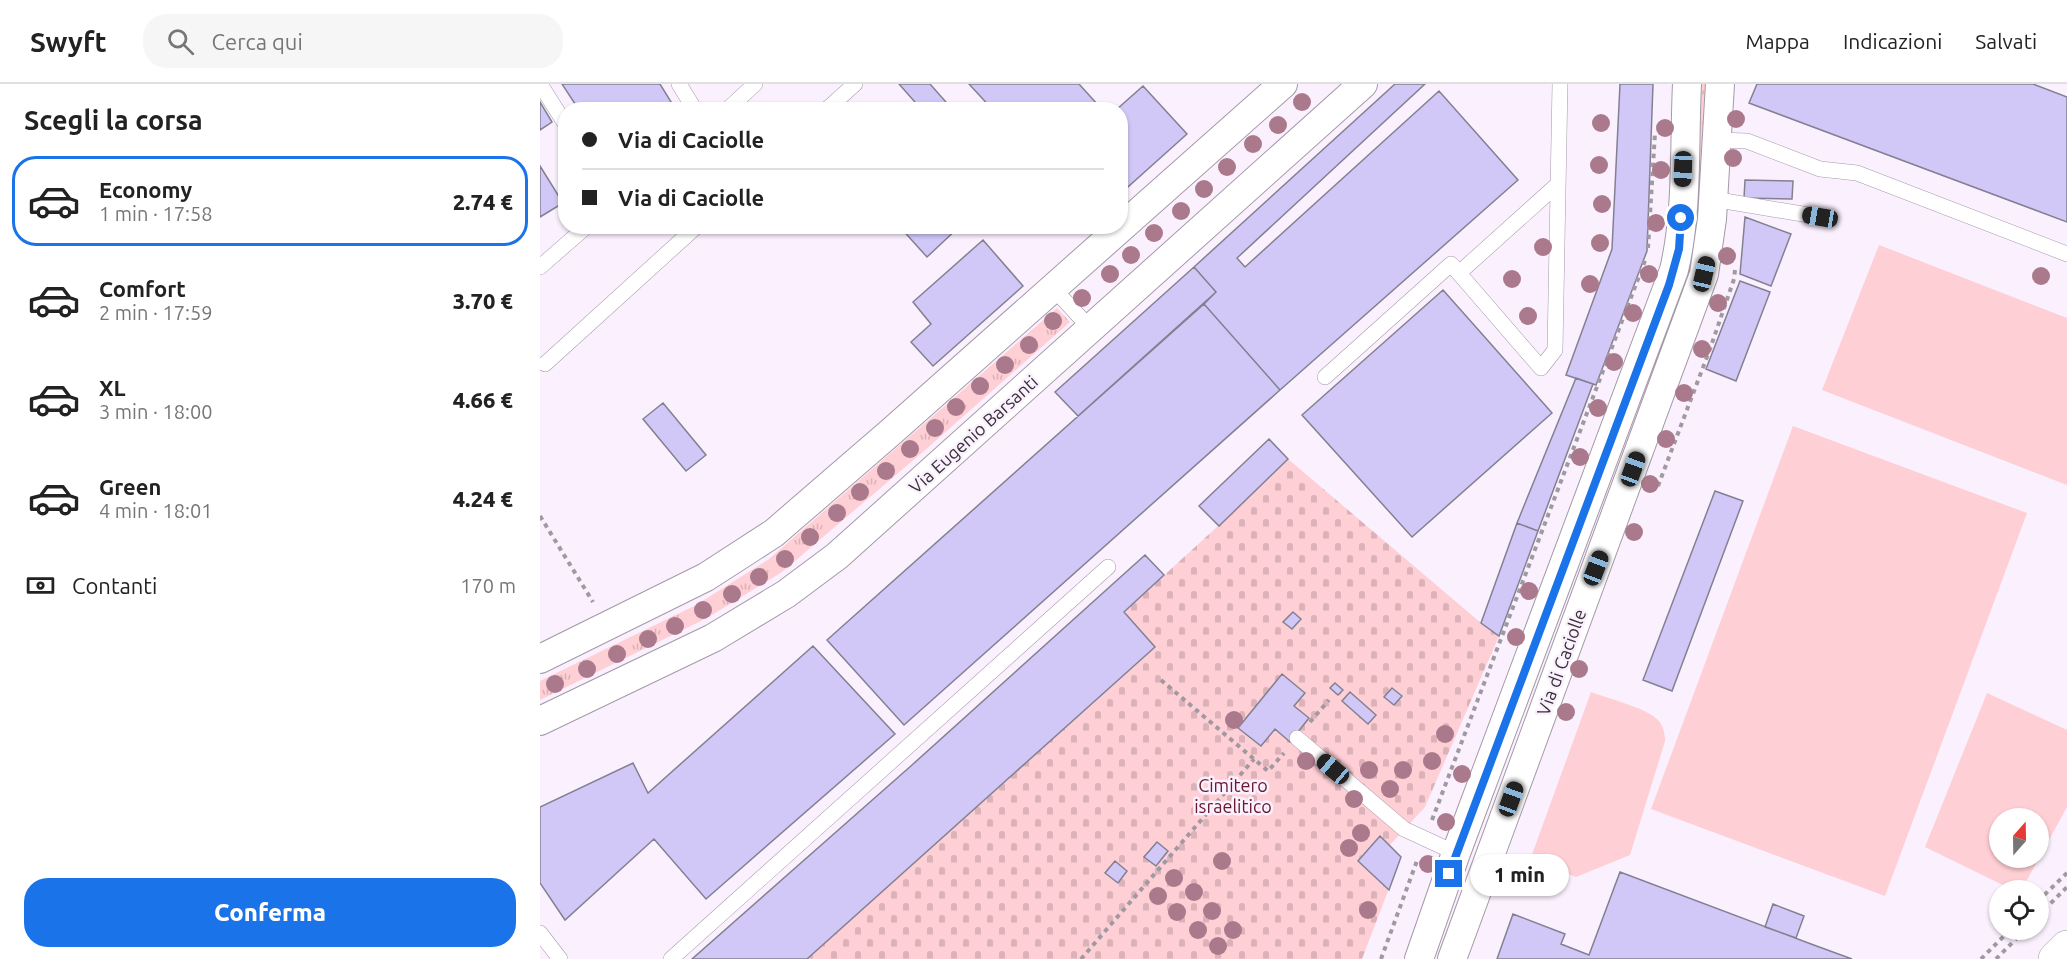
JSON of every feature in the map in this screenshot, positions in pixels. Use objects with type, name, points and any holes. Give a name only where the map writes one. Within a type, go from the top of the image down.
[{"type":"main road","points":[[2055,959],[2067,947]]},
{"type":"street","points":[[1128,221],[1283,84]]},
{"type":"street","name":"Via Eugenio Barsanti","points":[[540,721],[713,638],[786,594],[837,556],[1363,84]]},
{"type":"street","name":"Via di Caciolle","points":[[1419,959],[1456,853],[1674,270],[1679,249],[1687,84]]},
{"type":"street","name":"Via di Caciolle","points":[[1452,959],[1704,274],[1712,209],[1720,84]]},
{"type":"street","points":[[1681,218],[1712,209]]},
{"type":"street","points":[[540,659],[706,577],[774,533],[1114,234]]},
{"type":"street","points":[[1456,853],[1486,865]]},
{"type":"lane","points":[[540,84],[558,112]]},
{"type":"lane","points":[[679,84],[690,102]]},
{"type":"lane","points":[[736,102],[755,84]]},
{"type":"lane","points":[[835,102],[855,84]]},
{"type":"lane","points":[[1325,376],[1451,264],[1541,368],[1555,350],[1560,84]]},
{"type":"lane","points":[[1717,140],[1747,141],[1820,169],[1857,173],[2067,254]]},
{"type":"lane","points":[[1459,273],[1558,184]]},
{"type":"lane","points":[[1712,209],[1820,217]]},
{"type":"lane","points":[[540,267],[578,234]]},
{"type":"lane","points":[[545,364],[688,234]]},
{"type":"lane","points":[[1053,288],[1090,328]]},
{"type":"lane","points":[[1580,522],[1610,532]]},
{"type":"lane","points":[[671,959],[1108,567]]},
{"type":"lane","points":[[1297,738],[1404,830],[1456,853]]},
{"type":"lane","points":[[540,933],[560,959]]},
{"type":"path","points":[[1381,959],[1648,254],[1656,127]]},
{"type":"path","points":[[540,516],[608,627]]},
{"type":"path","points":[[1161,680],[1268,771],[1329,700]]},
{"type":"path","points":[[1081,959],[1254,759]]},
{"type":"path","points":[[2049,891],[2067,873]]},
{"type":"path","points":[[2049,905],[2067,887]]},
{"type":"path","points":[[1981,959],[2000,940]]},
{"type":"path","points":[[1996,959],[2015,940]]},
{"type":"green space","points":[[1696,84],[1708,84],[1702,185],[1690,184]]},
{"type":"green space","points":[[1879,245],[2067,318],[2067,485],[1822,390]]},
{"type":"green space","points":[[1057,308],[1070,322],[782,572],[707,618],[540,700],[540,681],[696,605],[769,559]]},
{"type":"green space","points":[[1793,426],[2027,513],[1885,896],[1651,809]]},
{"type":"green space","name":"Cimitero israelitico","points":[[1269,439],[1288,459],[1499,636],[1425,807],[1390,845],[1401,857],[1362,959],[807,959],[1155,647],[1124,612],[1218,526],[1199,506]]},
{"type":"green space","points":[[1591,692],[1636,707],[1652,715],[1662,726],[1665,741],[1630,855],[1576,877],[1530,860]]},
{"type":"green space","points":[[1987,693],[2067,730],[2067,807],[2049,840],[2049,808],[1989,808],[1989,868],[2034,868],[2027,880],[1992,880],[1925,847]]},
{"type":"building","points":[[562,84],[660,84],[671,102],[574,102]]},
{"type":"building","points":[[899,84],[930,84],[946,102],[915,102]]},
{"type":"building","points":[[969,84],[1079,84],[1095,102],[986,102]]},
{"type":"building","points":[[1395,84],[1425,84],[1237,258],[1245,267],[1439,91],[1518,180],[1280,390],[1204,304],[1216,292],[1194,267]]},
{"type":"building","points":[[1620,84],[1653,84],[1647,251],[1596,385],[1566,375],[1612,249]]},
{"type":"building","points":[[1757,84],[2033,84],[2067,97],[2067,222],[1749,103]]},
{"type":"building","points":[[1143,86],[1187,134],[1128,187],[1128,102],[1125,102]]},
{"type":"building","points":[[540,102],[552,122],[540,130]]},
{"type":"building","points":[[540,166],[558,195],[558,206],[540,217]]},
{"type":"building","points":[[1745,180],[1793,181],[1792,199],[1744,198]]},
{"type":"building","points":[[1745,217],[1791,234],[1771,286],[1740,274]]},
{"type":"building","points":[[906,234],[951,234],[927,257]]},
{"type":"building","points":[[983,240],[1023,286],[933,366],[911,342],[931,324],[913,302]]},
{"type":"building","points":[[1194,267],[1216,292],[1078,416],[1055,392]]},
{"type":"building","points":[[1740,281],[1770,292],[1736,381],[1706,369]]},
{"type":"building","points":[[1443,290],[1552,413],[1412,537],[1302,415]]},
{"type":"building","points":[[1204,304],[1280,390],[904,725],[827,640]]},
{"type":"building","points":[[1576,378],[1593,384],[1538,531],[1517,523]]},
{"type":"building","points":[[663,403],[706,455],[686,471],[643,419]]},
{"type":"building","points":[[1269,439],[1288,459],[1219,526],[1199,506]]},
{"type":"building","points":[[1715,491],[1743,501],[1672,691],[1643,680]]},
{"type":"building","points":[[1517,523],[1538,531],[1499,636],[1481,623]]},
{"type":"building","points":[[1145,555],[1164,575],[1124,612],[1155,647],[807,959],[692,959],[912,765]]},
{"type":"building","points":[[1293,612],[1301,619],[1292,629],[1283,622]]},
{"type":"building","points":[[813,646],[895,734],[706,899],[654,839],[565,920],[540,883],[540,807],[633,763],[648,793]]},
{"type":"building","points":[[1282,674],[1305,693],[1294,706],[1309,718],[1290,742],[1275,729],[1261,746],[1238,728]]},
{"type":"building","points":[[1335,683],[1343,690],[1338,695],[1330,688]]},
{"type":"building","points":[[1392,688],[1402,696],[1394,705],[1384,697]]},
{"type":"building","points":[[1350,692],[1376,715],[1368,724],[1342,701]]},
{"type":"building","points":[[1380,836],[1401,857],[1389,890],[1358,861]]},
{"type":"building","points":[[1157,842],[1168,851],[1156,866],[1144,857]]},
{"type":"building","points":[[1115,861],[1127,871],[1118,883],[1105,873]]},
{"type":"building","points":[[1620,872],[1852,959],[1497,959],[1513,914],[1565,934],[1561,944],[1589,955]]},
{"type":"building","points":[[1773,904],[1804,916],[1796,938],[1765,927]]},
{"type":"route","points":[[1449,874],[1669,285],[1679,249],[1681,218]]}]
